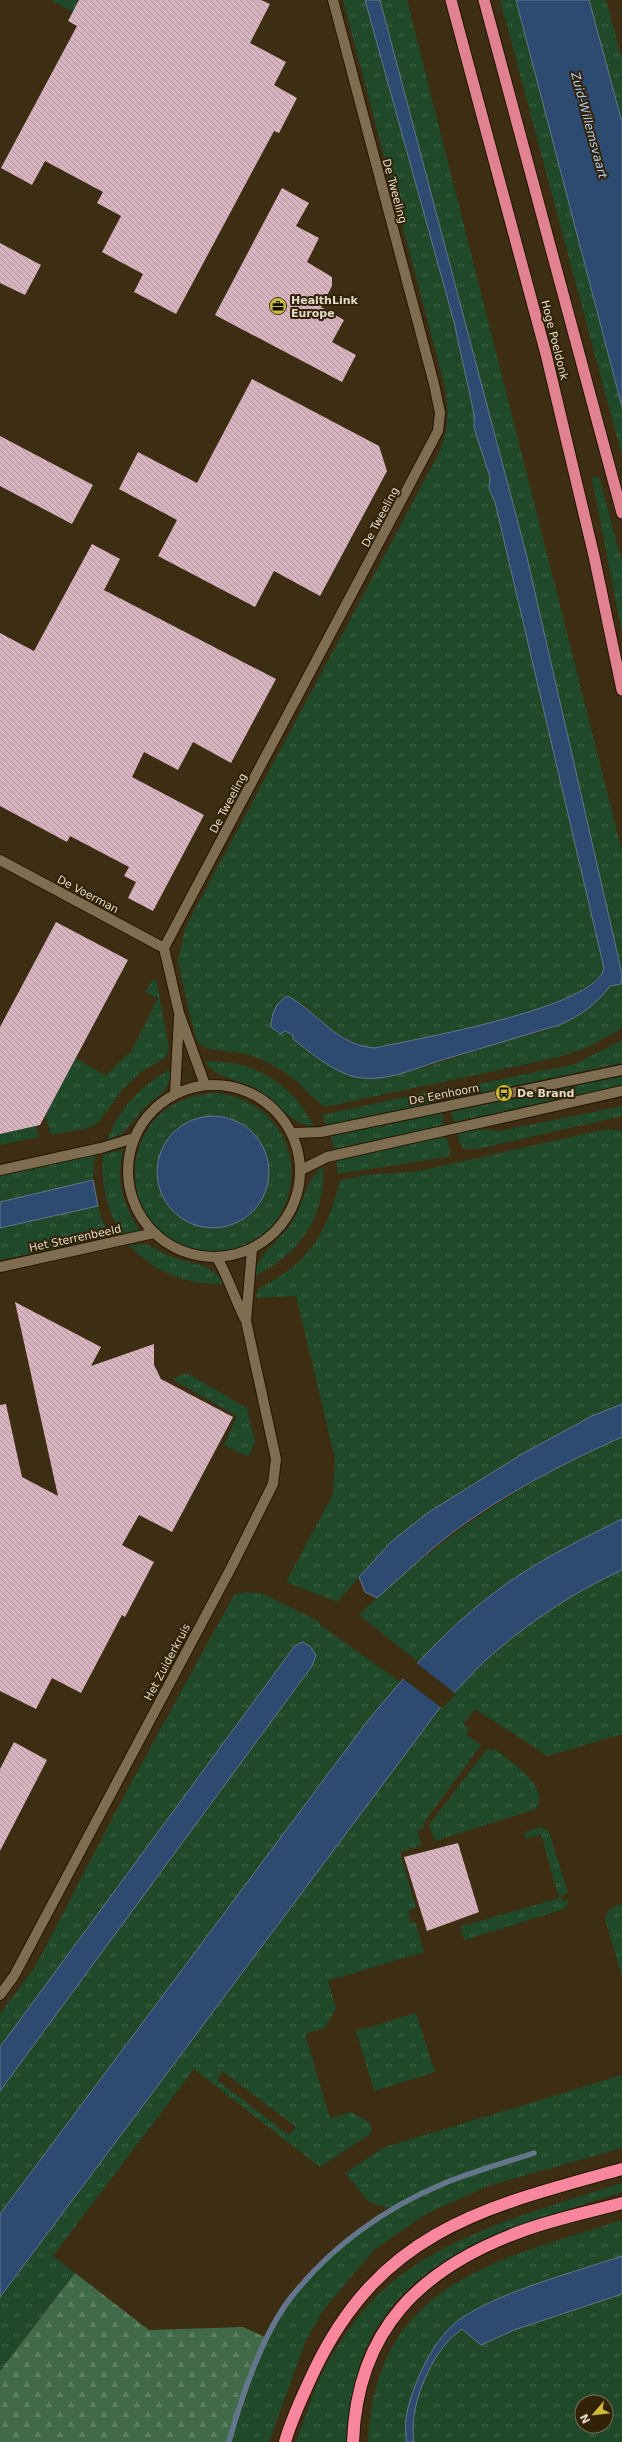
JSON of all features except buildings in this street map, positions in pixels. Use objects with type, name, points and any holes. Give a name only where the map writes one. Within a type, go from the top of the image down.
[{"type":"highway","name":"Hoge Poeldonk","points":[[451,0],[546,354],[594,556],[622,690]]},
{"type":"highway","name":"Hoge Poeldonk","points":[[484,0],[622,513]]},
{"type":"highway","points":[[285,2442],[302,2397],[339,2324],[362,2294],[394,2262],[458,2222],[519,2198],[622,2169]]},
{"type":"highway","points":[[353,2442],[354,2412],[361,2379],[376,2342],[392,2318],[414,2293],[443,2269],[480,2248],[524,2230],[622,2203]]},
{"type":"street","name":"De Tweeling","points":[[164,948],[438,431],[440,413],[434,384],[333,0]]},
{"type":"street","name":"De Voerman","points":[[0,860],[164,948]]},
{"type":"street","points":[[164,948],[179,1013],[205,1085]]},
{"type":"street","points":[[175,1093],[179,1013]]},
{"type":"street","name":"De Eenhoorn","points":[[294,1133],[321,1132],[622,1070]]},
{"type":"street","points":[[205,1085],[218,1085],[247,1092],[271,1108],[294,1133],[300,1149],[302,1169],[298,1192],[282,1226],[252,1249],[236,1255],[216,1258],[181,1251],[154,1233],[141,1216],[129,1181],[128,1166],[134,1138],[145,1118],[157,1105],[175,1093],[205,1085]]},
{"type":"street","points":[[302,1169],[327,1157],[622,1091]]},
{"type":"street","points":[[0,1170],[101,1148],[134,1138]]},
{"type":"street","name":"Het Sterrenbeeld","points":[[0,1267],[154,1233]]},
{"type":"street","name":"Het Zuiderkruis","points":[[246,1321],[252,1249]]},
{"type":"street","name":"Het Zuiderkruis","points":[[0,1995],[14,1976],[228,1573],[273,1484],[276,1459],[246,1321],[237,1304],[227,1274],[216,1258]]},
{"type":"green space","points":[[51,0],[79,0],[73,12]]},
{"type":"green space","points":[[343,0],[365,0],[454,322],[474,414],[474,428],[490,477],[489,489],[495,502],[604,968],[594,983],[571,996],[539,1009],[502,1020],[375,1048],[361,1047],[326,1026],[304,1005],[281,999],[271,1017],[271,1027],[293,1035],[293,1039],[333,1068],[342,1073],[361,1078],[375,1078],[412,1071],[505,1041],[547,1030],[581,1013],[600,998],[610,986],[621,984],[622,978],[622,1028],[589,1047],[559,1057],[325,1107],[310,1095],[297,1081],[275,1066],[251,1055],[205,1048],[196,1040],[178,962],[185,928],[438,455],[445,435],[447,403],[444,383]]},
{"type":"green space","points":[[380,0],[407,0],[622,851],[622,974],[526,553]]},
{"type":"green space","points":[[500,0],[516,0],[622,407],[622,456]]},
{"type":"green space","points":[[589,0],[606,0],[622,59],[622,122]]},
{"type":"green space","points":[[599,477],[622,561],[622,634],[592,478]]},
{"type":"green space","points":[[156,979],[169,1047],[166,1057],[141,1072],[122,1090],[99,1122],[88,1128],[51,1135],[45,1115],[76,1058],[107,1075],[128,1053],[130,1054],[158,998],[145,992],[152,981]]},
{"type":"green space","points":[[622,1040],[622,1063],[449,1100],[448,1094],[454,1089],[575,1064]]},
{"type":"green space","points":[[205,1061],[240,1065],[270,1077],[295,1098],[305,1111],[314,1127],[296,1121],[259,1091],[219,1074],[209,1067]]},
{"type":"green space","points":[[173,1068],[169,1083],[163,1092],[145,1107],[122,1134],[107,1140],[118,1117],[133,1098],[151,1082]]},
{"type":"green space","points":[[622,1075],[622,1086],[454,1122],[451,1111],[520,1098]]},
{"type":"green space","points":[[433,1091],[439,1096],[437,1103],[327,1127],[322,1115]]},
{"type":"green space","points":[[217,1093],[252,1105],[275,1125],[288,1151],[291,1180],[284,1207],[268,1230],[242,1246],[209,1251],[177,1243],[153,1225],[139,1200],[135,1172],[140,1144],[156,1119],[181,1101]],"holes":[[[194,1120],[167,1203],[161,1190],[158,1178],[160,1155],[172,1135]]]},
{"type":"green space","points":[[622,1106],[622,1116],[477,1149],[463,1149],[456,1132],[478,1129],[500,1131]]},
{"type":"green space","points":[[442,1112],[444,1125],[334,1149],[331,1135]]},
{"type":"green space","points":[[36,1125],[38,1137],[0,1145],[0,1134]]},
{"type":"green space","points":[[607,1129],[622,1131],[622,1404],[592,1416],[522,1454],[430,1512],[391,1542],[337,1602],[286,1582],[333,1494],[335,1459],[296,1296],[256,1298],[259,1288],[291,1268],[304,1257],[314,1244],[329,1216],[340,1180],[366,1175],[419,1171]]},
{"type":"green space","points":[[442,1135],[448,1141],[450,1154],[447,1157],[338,1174],[336,1160]]},
{"type":"green space","points":[[123,1150],[120,1172],[122,1192],[129,1212],[140,1231],[122,1235],[108,1206],[103,1176],[103,1154]]},
{"type":"green space","points":[[95,1155],[93,1180],[0,1202],[0,1176]]},
{"type":"green space","points":[[323,1167],[323,1185],[320,1202],[306,1233],[296,1246],[283,1258],[254,1276],[260,1260],[292,1222],[308,1185],[317,1172]]},
{"type":"green space","points":[[98,1206],[103,1222],[111,1238],[0,1260],[0,1228]]},
{"type":"green space","points":[[145,1244],[177,1259],[204,1266],[219,1276],[223,1284],[196,1282],[172,1275],[149,1263],[129,1245]]},
{"type":"green space","points":[[187,1373],[247,1408],[255,1443],[248,1457],[224,1445],[237,1416],[172,1379]]},
{"type":"green space","points":[[622,1437],[622,1519],[567,1547],[466,1616],[418,1662],[359,1615],[420,1561],[482,1514],[549,1473]]},
{"type":"green space","points":[[622,1570],[622,1734],[548,1756],[475,1709],[463,1724],[469,1729],[466,1734],[481,1745],[423,1824],[424,1828],[417,1831],[422,1845],[400,1852],[416,1908],[408,1911],[411,1923],[415,1921],[424,1952],[328,1981],[336,2008],[325,2028],[305,2034],[330,2118],[351,2112],[369,2122],[372,2130],[370,2134],[320,2167],[194,2069],[53,2256],[75,2273],[0,2371],[0,2297],[442,1705],[475,1670],[525,1627],[572,1596]],"holes":[[[222,2071],[296,2127],[289,2135],[217,2080]]]},
{"type":"green space","points":[[247,1592],[264,1594],[320,1622],[319,1624],[400,1682],[366,1723],[0,2214],[0,2091],[312,1666],[302,1642],[294,1647],[0,2047],[0,2014],[35,1967],[127,1790],[234,1595]]},
{"type":"green space","points":[[494,1748],[518,1767],[533,1783],[538,1792],[539,1800],[536,1809],[435,1841],[429,1825],[487,1749],[492,1751]]},
{"type":"green space","points":[[540,1827],[549,1831],[568,1893],[561,1896],[562,1901],[569,1900],[567,1906],[561,1910],[464,1940],[460,1927],[559,1898],[541,1834],[525,1839],[525,1832]]},
{"type":"green space","points":[[622,1904],[622,1977],[605,1918],[610,1908]]},
{"type":"green space","points":[[416,2013],[435,2072],[374,2091],[356,2031]]},
{"type":"green space","points":[[622,2075],[622,2148],[488,2186],[424,2215],[374,2250],[324,2309],[306,2340],[269,2442],[229,2442],[239,2407],[253,2368],[270,2331],[280,2314],[312,2274],[324,2262],[350,2239],[391,2209],[369,2202],[345,2173],[385,2147]]},
{"type":"green space","points":[[622,2183],[622,2192],[521,2225],[475,2245],[434,2268],[399,2298],[372,2335],[355,2383],[347,2442],[296,2442],[316,2386],[332,2355],[366,2307],[397,2278],[425,2259],[456,2242],[489,2228],[523,2215]]},
{"type":"green space","points":[[622,2220],[622,2256],[526,2291],[464,2316],[448,2331],[437,2345],[420,2375],[410,2408],[406,2442],[368,2442],[376,2388],[393,2346],[418,2312],[450,2286],[488,2266],[530,2249]]},
{"type":"green space","points":[[75,2273],[149,2330],[243,2327],[267,2338],[235,2419],[229,2442],[0,2442],[0,2371]]},
{"type":"green space","points":[[622,2294],[622,2442],[414,2442],[413,2430],[416,2404],[425,2379],[437,2356],[446,2343],[463,2329],[481,2344],[514,2330]]},
{"type":"water","points":[[365,0],[380,0],[526,553],[622,974],[621,984],[610,986],[588,1009],[559,1025],[382,1078],[362,1078],[343,1073],[325,1063],[293,1039],[293,1035],[285,1031],[281,1034],[271,1027],[273,1013],[277,1005],[288,996],[339,1035],[362,1046],[375,1048],[502,1020],[539,1009],[571,996],[594,983],[604,968],[495,502],[489,489],[490,477],[474,428],[474,414],[454,322]]},
{"type":"water","name":"Zuid-Willemsvaart","points":[[516,0],[589,0],[622,122],[622,407]]},
{"type":"water","points":[[213,1116],[234,1120],[253,1132],[265,1151],[269,1172],[265,1193],[253,1212],[234,1224],[213,1228],[192,1224],[173,1212],[161,1193],[157,1172],[161,1151],[173,1132],[192,1120]]},
{"type":"water","points":[[93,1180],[98,1206],[0,1228],[0,1202]]},
{"type":"water","points":[[622,1404],[622,1437],[556,1468],[473,1518],[453,1532],[377,1598],[365,1592],[359,1577],[391,1542],[429,1512],[522,1454],[592,1416]]},
{"type":"water","points":[[622,1519],[622,1570],[572,1596],[526,1627],[475,1670],[442,1705],[0,2297],[0,2214],[366,1723],[419,1662],[477,1606],[533,1566]]},
{"type":"water","points":[[302,1642],[310,1646],[316,1655],[312,1666],[0,2091],[0,2047],[294,1647]]},
{"type":"water","points":[[622,2256],[622,2294],[514,2330],[481,2345],[462,2329],[446,2343],[437,2356],[425,2379],[416,2404],[413,2430],[414,2442],[406,2442],[406,2418],[413,2391],[419,2376],[434,2348],[443,2335],[453,2325],[463,2317],[500,2298],[541,2282]]},
{"type":"pier","points":[[415,1662],[456,1694],[442,1708],[401,1677]]},
{"type":"waterway","points":[[229,2442],[253,2368],[270,2331],[289,2300],[322,2263],[359,2231],[379,2217],[422,2193],[467,2175],[534,2153]]},
{"type":"place","name":"HealthLink Europe","points":[[278,306]]},
{"type":"place","name":"De Brand","points":[[504,1093]]}]
